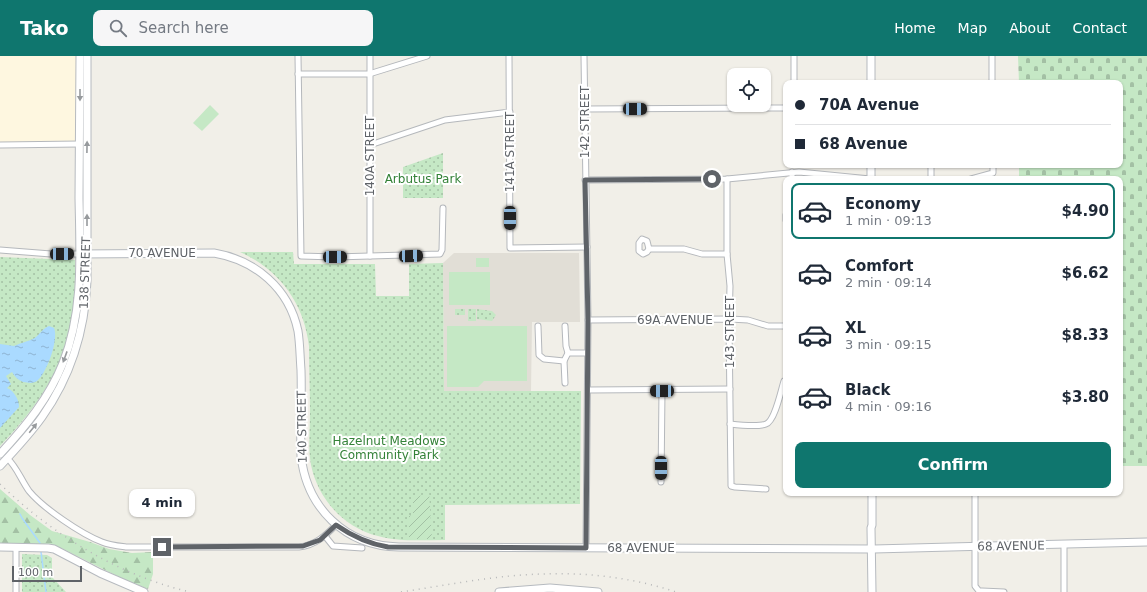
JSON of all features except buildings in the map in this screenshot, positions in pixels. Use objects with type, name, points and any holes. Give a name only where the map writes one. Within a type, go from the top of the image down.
[{"type":"street","name":"138 STREET","points":[[0,466],[42,417],[63,383],[70,367],[84,313],[86,294],[79,144],[80,56]]},
{"type":"street","name":"138 STREET","points":[[0,454],[28,423],[40,407],[53,385],[63,362],[72,334],[78,307],[83,254],[87,56]]},
{"type":"street","points":[[298,56],[301,256],[438,255],[442,253],[443,208]]},
{"type":"street","name":"140A STREET","points":[[370,56],[370,256]]},
{"type":"street","points":[[298,74],[369,74],[427,56]]},
{"type":"street","name":"141A STREET","points":[[509,56],[510,248],[587,247]]},
{"type":"street","name":"142 STREET","points":[[584,56],[588,320],[586,548]]},
{"type":"street","points":[[794,56],[794,80]]},
{"type":"street","points":[[871,56],[871,80]]},
{"type":"street","points":[[992,56],[992,80]]},
{"type":"street","points":[[585,109],[783,108]]},
{"type":"street","points":[[370,145],[445,120],[510,112]]},
{"type":"street","points":[[0,145],[79,144]]},
{"type":"street","points":[[982,176],[993,173],[993,168]]},
{"type":"street","points":[[585,180],[727,179],[792,172],[842,176]]},
{"type":"street","name":"143 STREET","points":[[727,179],[727,254],[730,286],[731,486],[766,489]]},
{"type":"street","points":[[649,249],[684,250],[702,254],[727,254]]},
{"type":"street","name":"70 AVENUE","points":[[0,250],[51,254],[214,253],[234,257],[247,263],[269,279],[286,300],[294,319]]},
{"type":"street","name":"140 STREET","points":[[294,319],[300,340],[301,440],[303,470],[307,484],[315,499],[336,525]]},
{"type":"street","name":"69A AVENUE","points":[[588,320],[730,319],[748,320],[768,326],[783,326]]},
{"type":"street","points":[[538,326],[539,355],[544,359],[564,360]]},
{"type":"street","points":[[565,326],[566,346],[568,352],[564,360],[565,383]]},
{"type":"street","points":[[568,352],[587,353]]},
{"type":"street","points":[[730,424],[762,425],[768,423],[773,416],[783,384]]},
{"type":"street","points":[[588,390],[662,391],[730,389]]},
{"type":"street","points":[[661,482],[662,391]]},
{"type":"street","points":[[7,458],[12,462],[27,488],[42,503],[79,529],[106,544],[126,547],[299,547],[313,544],[325,536],[336,525]]},
{"type":"street","points":[[872,496],[872,592]]},
{"type":"street","points":[[975,496],[975,583],[977,589],[982,591],[1004,592]]},
{"type":"street","name":"68 AVENUE","points":[[336,525],[366,542],[388,547],[872,549],[1147,542]]},
{"type":"street","points":[[325,536],[333,546],[362,548]]},
{"type":"street","points":[[1064,544],[1064,592]]},
{"type":"street","points":[[0,547],[48,548],[60,551],[100,573],[144,592]]},
{"type":"street","points":[[16,547],[16,592]]},
{"type":"street","points":[[499,592],[550,588],[598,592]]},
{"type":"shaded area","points":[[0,56],[78,56],[80,145],[0,145]]},
{"type":"shaded area","points":[[454,253],[579,253],[580,322],[532,322],[531,391],[444,391],[443,263]]},
{"type":"green space","points":[[1018,56],[1147,56],[1147,466],[1123,466],[1123,176],[1019,176],[1019,168],[1123,168],[1123,80],[1019,80]]},
{"type":"green space","points":[[210,105],[219,114],[202,131],[193,123]]},
{"type":"green space","name":"Arbutus Park","points":[[443,153],[443,198],[403,198],[403,167]]},
{"type":"green space","name":"Hazelnut Meadows Community Park","points":[[240,252],[293,252],[294,264],[375,264],[376,296],[409,296],[409,264],[443,263],[444,391],[581,391],[580,504],[445,505],[445,540],[386,538],[366,532],[344,519],[326,500],[314,477],[311,465],[309,446],[309,346],[302,316],[288,290],[278,279],[267,268]]},
{"type":"green space","points":[[0,257],[75,260],[75,294],[69,335],[56,370],[37,402],[26,417],[0,446]]},
{"type":"green space","points":[[476,258],[489,258],[489,267],[476,267]]},
{"type":"green space","points":[[449,272],[490,272],[490,305],[449,305]]},
{"type":"green space","points":[[455,309],[465,309],[465,315],[455,315]]},
{"type":"green space","points":[[468,309],[476,309],[476,321],[468,321]]},
{"type":"green space","points":[[477,309],[492,311],[496,315],[492,321],[477,319]]},
{"type":"green space","points":[[447,326],[527,326],[527,381],[484,381],[478,387],[447,387]]},
{"type":"green space","points":[[0,489],[30,515],[52,531],[109,549],[132,553],[153,552],[153,574],[148,589],[119,577],[61,548],[49,545],[0,543]]},
{"type":"green space","points":[[429,492],[432,539],[409,539],[409,516],[413,515],[413,499]]},
{"type":"green space","points":[[22,554],[47,555],[52,558],[52,577],[66,592],[22,592]]},
{"type":"water","points":[[49,326],[54,328],[54,347],[45,370],[38,380],[33,383],[23,382],[12,372],[6,376],[11,384],[7,388],[16,396],[19,407],[0,428],[0,344],[14,346],[38,336]]},
{"type":"waterway","points":[[20,514],[40,543]]},
{"type":"waterway","points":[[41,552],[46,592]]},
{"type":"railway","points":[[0,484],[20,503],[42,520],[88,551],[137,575],[163,585],[190,592]]},
{"type":"railway","points":[[401,592],[490,578],[560,574],[610,577],[644,583],[676,592]]},
{"type":"route","points":[[162,547],[296,547],[313,544],[325,536],[336,525],[366,542],[388,547],[586,548],[588,320],[585,180],[712,179]]}]
